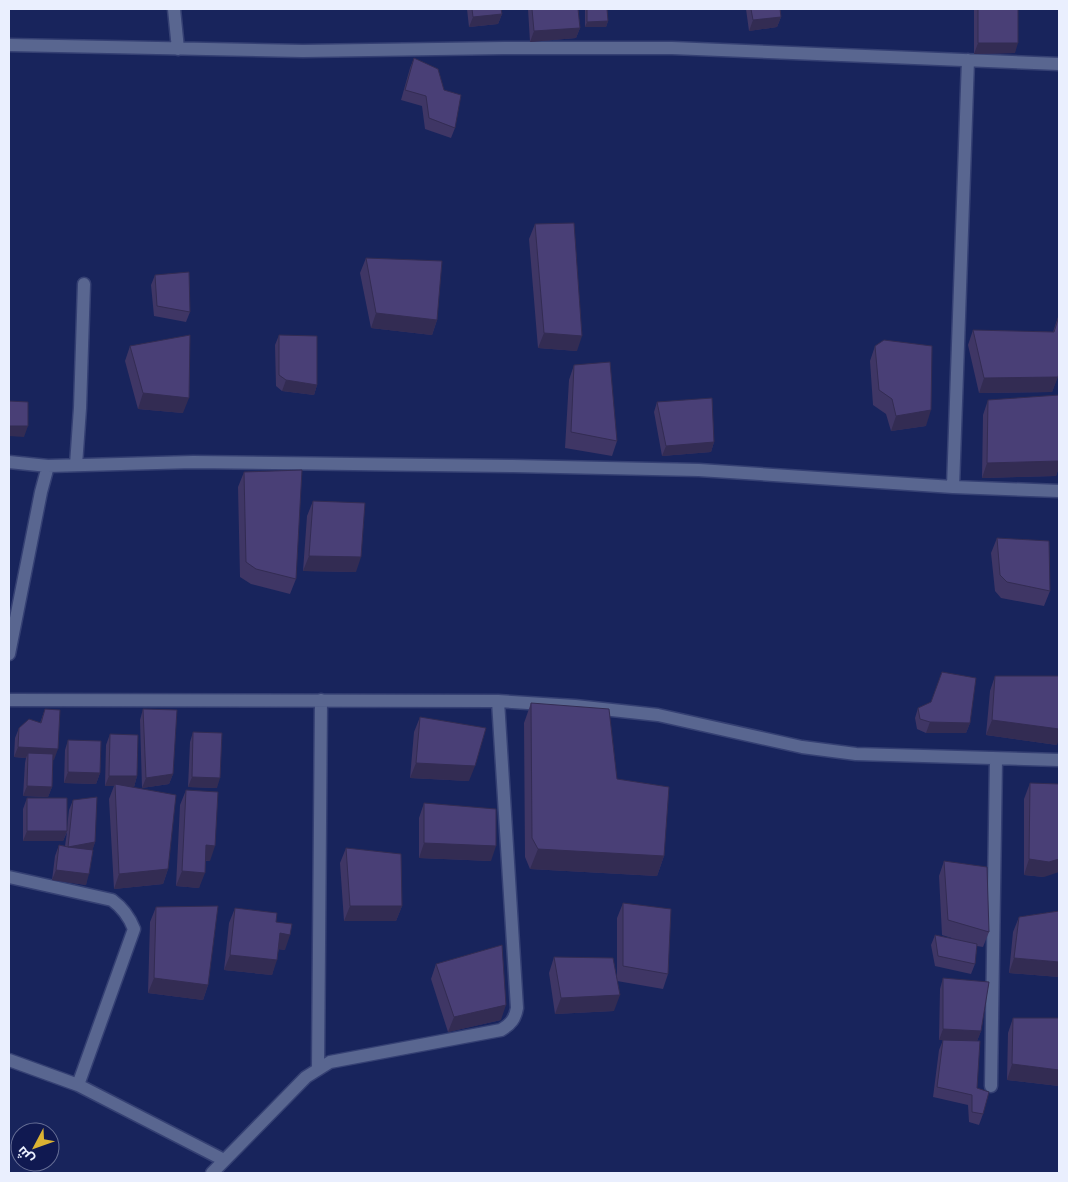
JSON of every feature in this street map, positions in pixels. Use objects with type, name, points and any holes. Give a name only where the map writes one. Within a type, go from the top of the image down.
[{"type":"street","points":[[174,9],[178,48]]},
{"type":"street","points":[[9,44],[303,51],[672,48],[1059,64]]},
{"type":"street","points":[[953,486],[968,60]]},
{"type":"street","points":[[76,465],[84,284]]},
{"type":"street","points":[[9,462],[48,466],[193,462],[699,470],[1059,491]]},
{"type":"street","points":[[9,654],[41,492],[48,466]]},
{"type":"street","points":[[9,700],[498,701],[575,706],[658,715],[802,748],[824,751],[856,754],[1059,760]]},
{"type":"street","points":[[318,1068],[321,700]]},
{"type":"street","points":[[212,1173],[306,1077],[318,1068],[330,1062],[501,1030],[510,1024],[515,1017],[517,1008],[498,701]]},
{"type":"street","points":[[991,1086],[996,759]]},
{"type":"street","points":[[9,877],[112,900],[122,908],[134,928],[78,1085]]},
{"type":"street","points":[[9,1060],[78,1085],[224,1160]]},
{"type":"building","points":[[472,9],[501,9],[502,14],[473,17]]},
{"type":"building","points":[[532,9],[578,9],[580,28],[534,31]]},
{"type":"building","points":[[587,9],[607,9],[608,21],[587,22]]},
{"type":"building","points":[[751,9],[780,9],[781,17],[753,20]]},
{"type":"building","points":[[978,9],[1018,9],[1018,43],[978,43]]},
{"type":"building","points":[[414,58],[438,69],[444,90],[461,95],[455,128],[429,118],[426,96],[405,90]]},
{"type":"building","points":[[574,223],[582,336],[544,333],[535,224]]},
{"type":"building","points":[[366,258],[442,261],[437,320],[376,313]]},
{"type":"building","points":[[189,272],[190,312],[157,306],[155,275]]},
{"type":"building","points":[[1059,316],[1058,377],[984,378],[973,330],[1054,332]]},
{"type":"building","points":[[190,335],[189,398],[143,393],[130,346]]},
{"type":"building","points":[[279,335],[317,336],[317,385],[286,380],[279,375]]},
{"type":"building","points":[[884,340],[932,346],[931,410],[896,416],[892,399],[879,390],[875,346]]},
{"type":"building","points":[[610,362],[617,441],[571,432],[574,365]]},
{"type":"building","points":[[1059,395],[1059,461],[987,463],[988,400]]},
{"type":"building","points":[[712,398],[714,442],[666,446],[657,402]]},
{"type":"building","points":[[9,401],[28,402],[28,426],[9,426]]},
{"type":"building","points":[[302,470],[296,579],[256,569],[246,562],[244,472]]},
{"type":"building","points":[[313,501],[365,503],[361,557],[309,556]]},
{"type":"building","points":[[997,538],[1049,541],[1050,591],[1007,582],[1000,575]]},
{"type":"building","points":[[942,672],[976,678],[970,723],[930,722],[920,719],[918,708],[931,702]]},
{"type":"building","points":[[995,676],[1059,676],[1059,729],[992,720]]},
{"type":"building","points":[[531,703],[609,709],[617,779],[669,787],[664,856],[538,849],[532,838]]},
{"type":"building","points":[[45,709],[60,710],[58,749],[18,747],[19,728],[29,719],[41,723]]},
{"type":"building","points":[[143,709],[177,710],[173,774],[146,778]]},
{"type":"building","points":[[420,717],[486,728],[475,766],[416,763]]},
{"type":"building","points":[[193,732],[222,733],[220,778],[192,777]]},
{"type":"building","points":[[110,734],[138,735],[137,776],[109,776]]},
{"type":"building","points":[[68,740],[101,741],[100,773],[68,772]]},
{"type":"building","points":[[28,753],[53,754],[52,787],[27,786]]},
{"type":"building","points":[[1030,783],[1059,784],[1059,859],[1049,862],[1029,859]]},
{"type":"building","points":[[115,784],[176,795],[168,869],[119,874]]},
{"type":"building","points":[[186,790],[218,792],[215,846],[206,845],[205,873],[182,871]]},
{"type":"building","points":[[97,797],[95,842],[68,847],[73,800]]},
{"type":"building","points":[[27,798],[67,798],[67,831],[27,831]]},
{"type":"building","points":[[424,803],[496,809],[496,846],[424,843]]},
{"type":"building","points":[[59,845],[93,850],[89,874],[56,870]]},
{"type":"building","points":[[346,848],[401,854],[402,906],[350,906]]},
{"type":"building","points":[[944,861],[987,867],[989,932],[948,920]]},
{"type":"building","points":[[623,903],[671,909],[668,974],[623,966]]},
{"type":"building","points":[[218,906],[208,985],[154,978],[156,907]]},
{"type":"building","points":[[235,908],[277,913],[276,922],[292,924],[290,935],[280,933],[277,960],[230,955]]},
{"type":"building","points":[[1059,911],[1059,962],[1014,958],[1019,917]]},
{"type":"building","points":[[935,935],[977,944],[975,964],[938,956]]},
{"type":"building","points":[[502,945],[506,1005],[454,1017],[436,964]]},
{"type":"building","points":[[554,957],[613,958],[620,995],[561,998]]},
{"type":"building","points":[[943,978],[989,982],[981,1031],[943,1029]]},
{"type":"building","points":[[1013,1018],[1059,1018],[1059,1070],[1012,1064]]},
{"type":"building","points":[[943,1040],[980,1041],[977,1088],[989,1092],[983,1114],[972,1112],[972,1095],[937,1087]]}]
